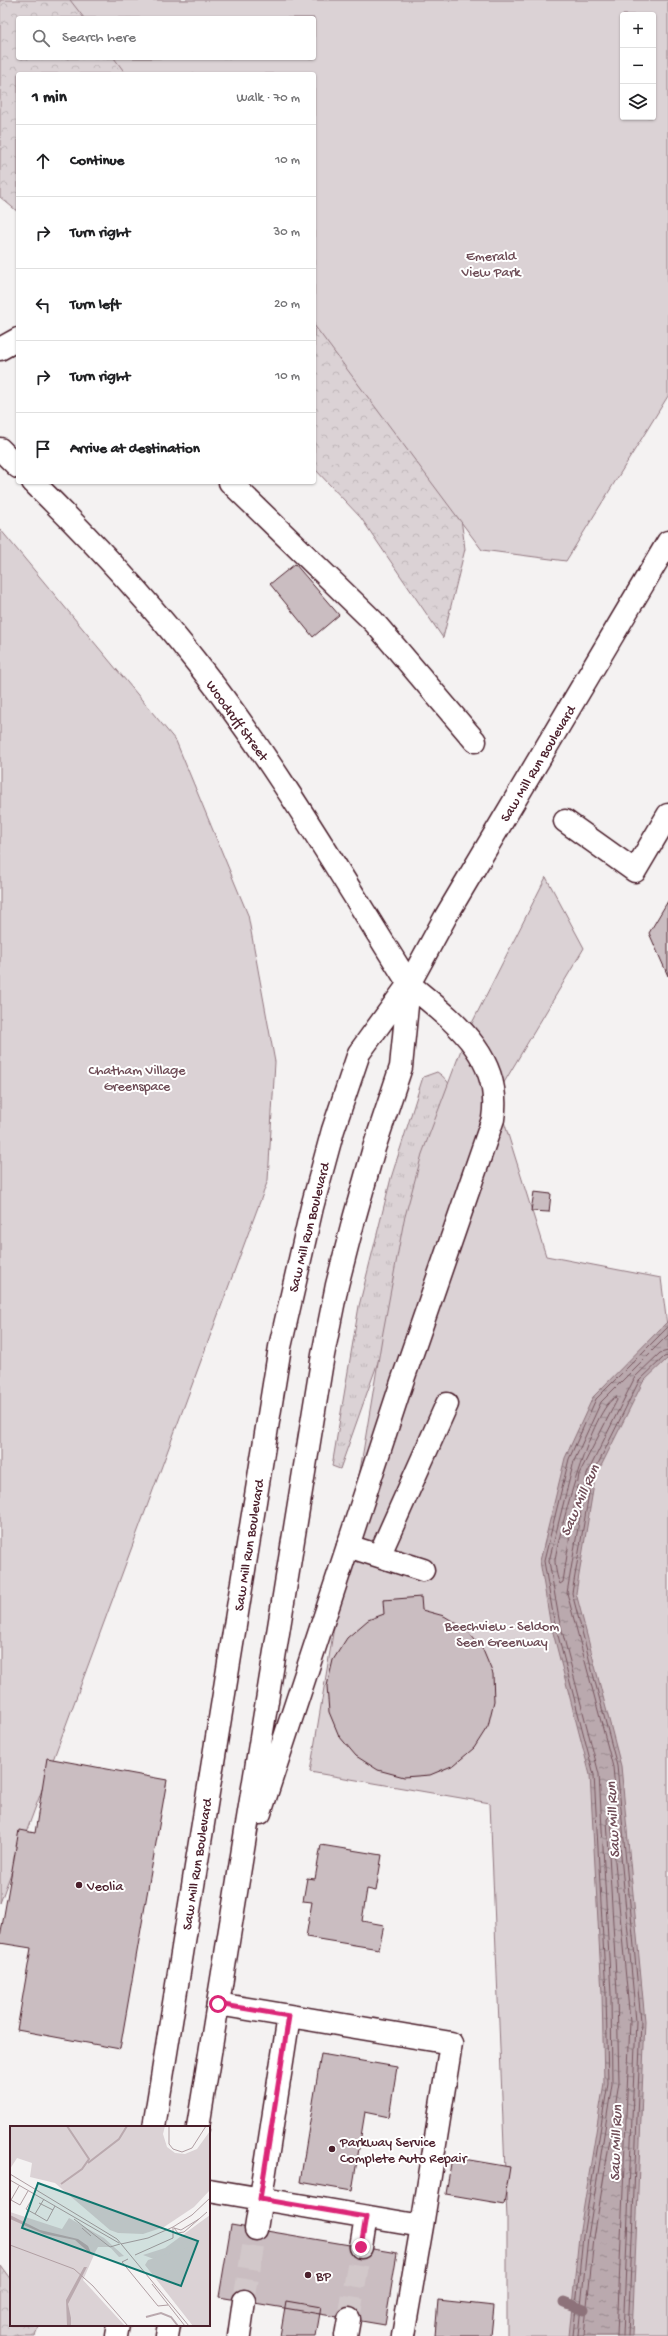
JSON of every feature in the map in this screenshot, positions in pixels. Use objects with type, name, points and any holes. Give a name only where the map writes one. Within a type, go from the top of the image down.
[{"type":"main road","points":[[0,349],[16,340]]},
{"type":"main road","points":[[0,449],[16,465]]},
{"type":"main road","name":"Woodruff Street","points":[[35,484],[112,564],[196,662],[275,772],[409,984],[465,1033],[489,1071],[496,1102],[493,1119],[348,1546],[239,1877]]},
{"type":"main road","points":[[232,484],[374,622],[475,741]]},
{"type":"main road","name":"Saw Mill Run Boulevard","points":[[154,2126],[280,1347],[295,1275],[333,1130],[360,1053],[409,984],[446,916],[668,542]]},
{"type":"main road","points":[[565,821],[635,871],[668,815]]},
{"type":"main road","name":"Saw Mill Run Boulevard","points":[[198,2126],[323,1355],[337,1285],[354,1218],[374,1148],[401,1067],[409,984]]},
{"type":"main road","points":[[379,1556],[447,1404]]},
{"type":"main road","points":[[348,1546],[423,1570]]},
{"type":"main road","points":[[218,2004],[451,2043],[403,2336]]},
{"type":"main road","points":[[256,2229],[289,2016]]},
{"type":"main road","points":[[210,2190],[422,2226]]},
{"type":"main road","points":[[361,2247],[366,2217]]},
{"type":"main road","points":[[239,2336],[244,2302]]},
{"type":"main road","points":[[116,2336],[118,2326]]},
{"type":"main road","points":[[168,2336],[169,2326]]},
{"type":"green space","points":[[0,0],[668,0],[656,12],[620,12],[620,21],[440,357],[465,549],[443,638],[361,518],[316,470],[316,72],[16,72],[16,210],[0,197]]},
{"type":"green space","name":"Emerald View Park","points":[[70,0],[668,0],[668,396],[566,561],[482,550],[316,328],[316,72],[124,72],[116,60],[316,60],[316,16],[82,16]]},
{"type":"green space","name":"Chatham Village Greenspace","points":[[0,529],[176,741],[248,915],[275,1062],[268,1180],[0,1903]]},
{"type":"green space","name":"Beechview - Seldom Seen Greenway","points":[[546,877],[584,948],[496,1096],[546,1256],[661,1278],[668,1333],[668,2336],[507,2336],[507,2219],[490,1803],[310,1772],[383,1332],[404,1220],[422,1154],[468,1031]]},
{"type":"green space","points":[[437,1072],[445,1078],[454,1094],[457,1113],[456,1142],[340,1469],[332,1466],[359,1306],[391,1178],[423,1077]]},
{"type":"green space","points":[[0,2265],[10,2279],[10,2326],[38,2326],[35,2336],[0,2336]]},
{"type":"water","name":"Saw Mill Run","points":[[668,1321],[668,1358],[643,1382],[595,1478],[576,1593],[621,1766],[645,2021],[632,2336],[569,2336],[579,2236],[604,2083],[602,1994],[590,1775],[550,1621],[540,1561],[565,1458],[593,1397]]},
{"type":"building","points":[[295,564],[339,615],[313,637],[270,584]]},
{"type":"building","points":[[668,901],[668,976],[649,933]]},
{"type":"building","points":[[534,1192],[551,1194],[549,1212],[531,1211]]},
{"type":"building","points":[[421,1597],[422,1610],[444,1616],[466,1629],[483,1650],[493,1674],[494,1701],[488,1726],[474,1748],[454,1765],[430,1775],[404,1777],[378,1770],[356,1756],[339,1736],[329,1712],[327,1686],[333,1660],[347,1638],[368,1620],[384,1614],[383,1600]]},
{"type":"building","name":"Veolia","points":[[47,1758],[167,1780],[120,2049],[17,2030],[31,1948],[0,1943],[0,1938],[19,1830],[35,1833]]},
{"type":"building","points":[[321,1845],[382,1855],[376,1891],[367,1889],[362,1921],[384,1925],[379,1949],[306,1937],[312,1902],[303,1901],[307,1878],[315,1879]]},
{"type":"building","name":"Parkway Service Complete Auto Repair","points":[[321,2054],[397,2067],[389,2117],[365,2112],[352,2191],[300,2182]]},
{"type":"building","points":[[452,2157],[510,2167],[504,2204],[446,2194]]},
{"type":"building","name":"BP","points":[[231,2225],[397,2253],[385,2325],[219,2297]]},
{"type":"building","points":[[438,2300],[494,2306],[491,2336],[435,2336]]},
{"type":"building","points":[[286,2301],[321,2307],[316,2336],[280,2336]]},
{"type":"waterway","points":[[564,2302],[584,2310]]},
{"type":"tunnel","points":[[244,2301],[256,2229]]},
{"type":"tunnel","points":[[349,2319],[361,2247]]},
{"type":"place","name":"Veolia","points":[[79,1885]]},
{"type":"place","name":"Parkway Service Complete Auto Repair","points":[[332,2149]]},
{"type":"place","name":"BP","points":[[308,2275]]},
{"type":"route","points":[[218,2004],[289,2016],[260,2199],[366,2217],[361,2247]]}]
